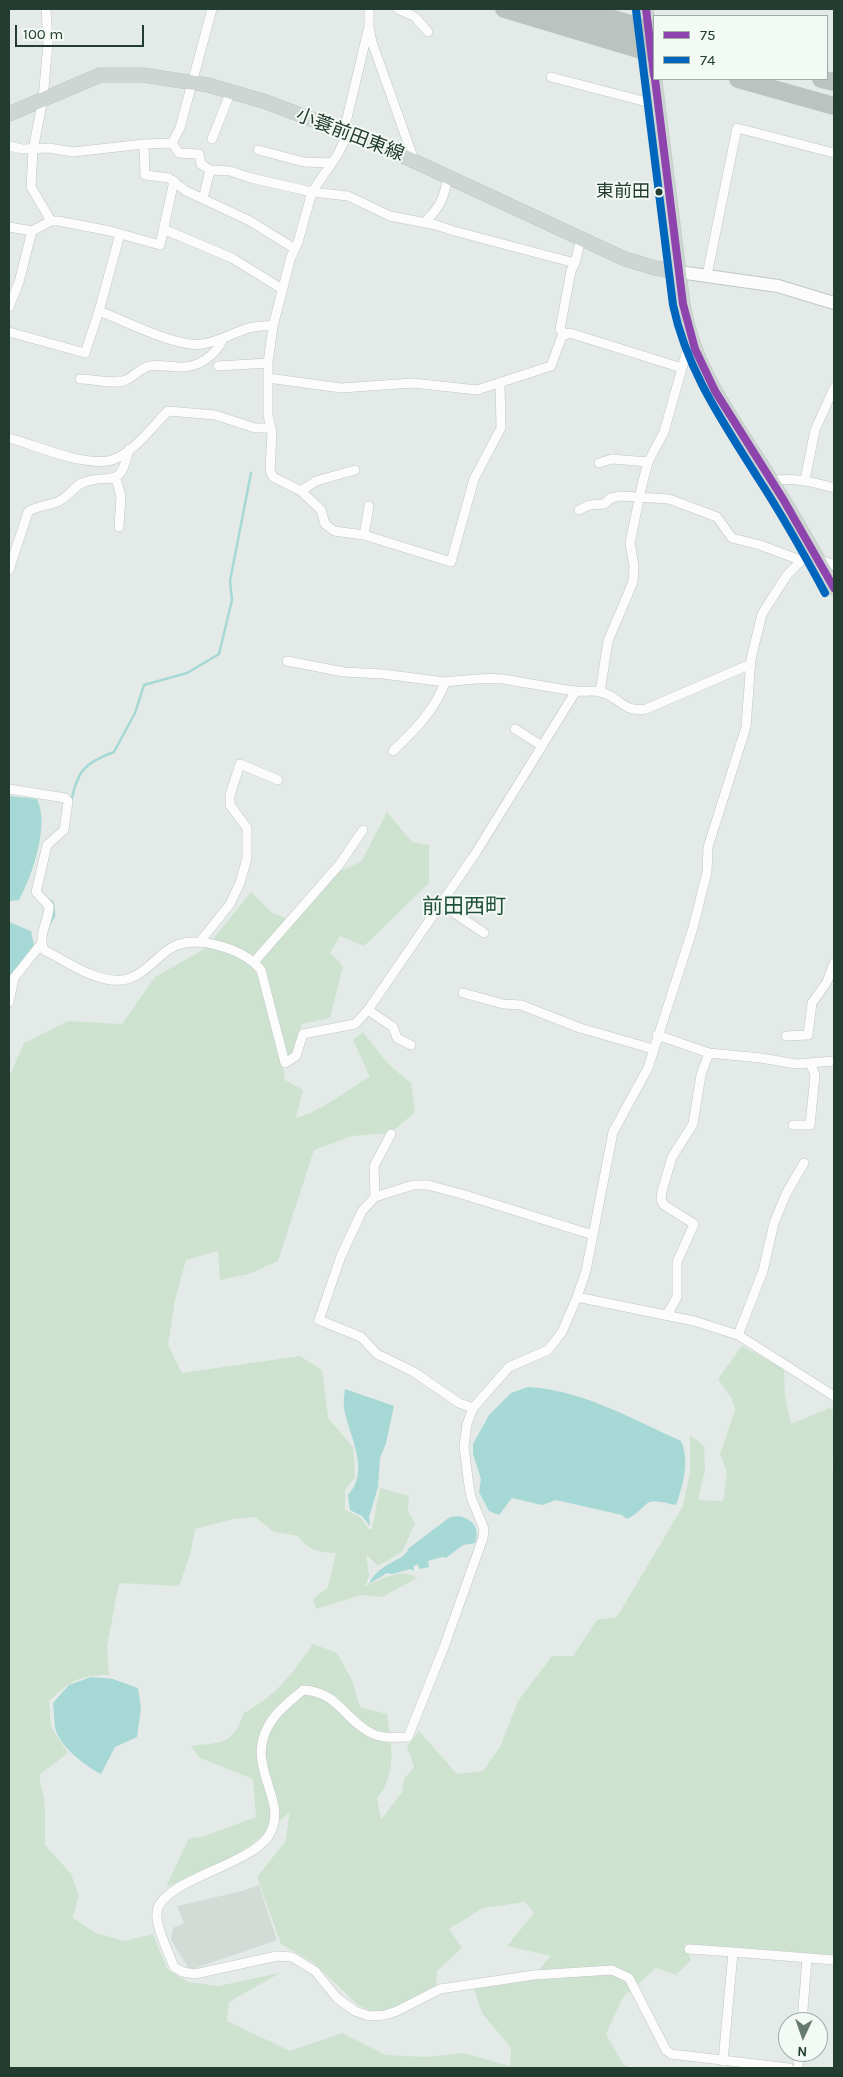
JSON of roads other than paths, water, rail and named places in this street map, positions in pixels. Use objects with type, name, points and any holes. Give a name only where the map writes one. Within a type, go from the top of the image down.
[{"type":"highway","points":[[504,9],[653,50]]},
{"type":"highway","points":[[538,9],[653,50]]},
{"type":"highway","points":[[580,9],[650,21]]},
{"type":"highway","points":[[604,9],[650,21]]},
{"type":"highway","points":[[742,80],[834,106]]},
{"type":"highway","points":[[776,80],[834,96]]},
{"type":"main road","points":[[650,21],[653,50]]},
{"type":"main road","name":"小蓑前田東線","points":[[9,114],[100,75],[143,75],[193,82],[231,91],[346,132],[414,160],[637,264],[680,272]]},
{"type":"main road","points":[[656,80],[686,325],[712,387],[772,482],[811,556],[834,588]]},
{"type":"street","points":[[46,9],[48,43],[43,99],[33,150],[33,177],[30,187],[51,221]]},
{"type":"street","points":[[172,143],[180,128],[212,9]]},
{"type":"street","points":[[370,9],[368,28],[346,132],[332,163],[312,192],[282,289],[273,326],[268,363],[268,415],[271,428],[272,473],[302,491],[321,510],[325,524],[334,531],[364,535],[451,562],[474,479],[501,428],[500,387]]},
{"type":"street","points":[[398,9],[415,17],[428,32]]},
{"type":"street","points":[[368,28],[414,160]]},
{"type":"street","points":[[551,77],[658,105]]},
{"type":"street","points":[[212,139],[231,91]]},
{"type":"street","points":[[707,276],[737,128],[834,153]]},
{"type":"street","points":[[9,146],[33,150],[49,148],[73,152],[144,144],[172,143]]},
{"type":"street","points":[[172,143],[179,153],[199,154],[200,164],[210,170],[230,171],[251,178],[312,192],[348,196],[390,216],[425,222],[575,263]]},
{"type":"street","points":[[144,144],[145,175],[169,178],[203,199],[250,221],[295,248]]},
{"type":"street","points":[[258,150],[304,162],[332,163]]},
{"type":"street","points":[[203,199],[210,170]]},
{"type":"street","points":[[425,222],[438,209],[448,176]]},
{"type":"street","points":[[9,227],[32,231],[51,221],[120,234],[160,246],[174,182]]},
{"type":"street","points":[[163,229],[232,258],[282,289]]},
{"type":"street","points":[[9,307],[19,282],[32,231]]},
{"type":"street","points":[[9,332],[85,353],[99,311],[120,234]]},
{"type":"street","points":[[565,334],[560,328],[581,238]]},
{"type":"street","points":[[680,272],[778,286],[834,303]]},
{"type":"street","points":[[99,311],[185,344],[200,344],[223,338],[252,325],[273,326]]},
{"type":"street","points":[[268,378],[341,388],[413,383],[477,390],[500,387],[551,366],[562,336],[570,333],[682,368]]},
{"type":"street","points":[[80,379],[116,382],[127,379],[140,369],[151,366],[182,368],[195,365],[212,355],[223,338]]},
{"type":"street","points":[[600,692],[608,641],[633,582],[634,566],[630,543],[648,462],[664,432],[686,354],[694,347]]},
{"type":"street","points":[[218,366],[268,363]]},
{"type":"street","points":[[805,480],[815,430],[834,388]]},
{"type":"street","points":[[9,438],[94,461],[116,458],[129,449],[168,411],[215,415],[255,428],[271,428]]},
{"type":"street","points":[[119,527],[121,496],[118,476],[129,449]]},
{"type":"street","points":[[599,464],[612,459],[648,462]]},
{"type":"street","points":[[302,491],[316,481],[355,470]]},
{"type":"street","points":[[9,570],[28,512],[33,508],[56,503],[83,483],[118,476]]},
{"type":"street","points":[[772,482],[786,479],[805,480],[834,488]]},
{"type":"street","points":[[579,510],[590,505],[604,504],[611,498],[620,496],[639,499],[669,499],[717,517],[732,538],[811,556],[834,565]]},
{"type":"street","points":[[364,535],[370,506]]},
{"type":"street","points":[[789,2068],[671,2054],[666,2050],[629,1978],[612,1970],[534,1975],[440,1989],[397,2011],[385,2015],[370,2016],[355,2012],[337,1998],[315,1971],[292,1957],[277,1956],[195,1974],[183,1972],[174,1967],[158,1921],[157,1912],[160,1902],[175,1889],[247,1856],[268,1837],[276,1822],[276,1808],[261,1765],[262,1743],[275,1716],[304,1690],[323,1693],[338,1704],[360,1726],[375,1735],[387,1738],[408,1737],[444,1647],[483,1538],[482,1523],[471,1497],[464,1446],[467,1424],[473,1408],[509,1367],[548,1350],[562,1332],[577,1297],[586,1272],[613,1132],[648,1068],[657,1035],[693,928],[707,872],[708,847],[746,727],[754,641],[762,614],[776,589],[811,556]]},
{"type":"street","points":[[287,661],[344,672],[383,674],[445,682],[485,678],[503,679],[533,686],[576,692],[600,692],[611,697],[624,708],[638,710],[646,709],[751,664]]},
{"type":"street","points":[[394,750],[407,738],[440,698],[445,682]]},
{"type":"street","points":[[42,938],[44,950],[93,974],[121,980],[136,976],[176,946],[199,944],[225,949],[254,962],[261,970],[284,1063],[296,1056],[303,1034],[355,1024],[368,1010],[475,854],[576,692]]},
{"type":"street","points":[[515,729],[542,746]]},
{"type":"street","points":[[199,944],[230,904],[240,884],[247,858],[247,828],[230,805],[230,795],[240,764],[278,780]]},
{"type":"street","points":[[9,789],[65,798],[68,801],[64,830],[46,845],[36,883],[36,892],[49,906],[49,916],[42,938],[14,978],[9,1002]]},
{"type":"street","points":[[254,962],[339,865],[363,830]]},
{"type":"street","points":[[441,904],[484,933]]},
{"type":"street","points":[[786,1036],[808,1035],[812,1003],[827,982],[834,964]]},
{"type":"street","points":[[463,992],[503,1004],[521,1005],[580,1028],[653,1048]]},
{"type":"street","points":[[368,1010],[393,1027],[397,1038],[411,1045]]},
{"type":"street","points":[[657,1035],[709,1053],[761,1058],[796,1064],[834,1061]]},
{"type":"street","points":[[667,1315],[677,1297],[677,1262],[694,1224],[664,1205],[661,1200],[662,1191],[672,1157],[693,1124],[701,1076],[709,1053]]},
{"type":"street","points":[[793,1125],[810,1125],[815,1075],[810,1063]]},
{"type":"street","points":[[375,1197],[374,1166],[391,1134]]},
{"type":"street","points":[[738,1335],[763,1271],[774,1223],[786,1194],[804,1164]]},
{"type":"street","points":[[473,1408],[459,1402],[414,1372],[377,1354],[361,1337],[319,1320],[340,1256],[362,1211],[375,1197],[413,1185],[428,1185],[593,1235]]},
{"type":"street","points":[[577,1297],[667,1315],[738,1335],[834,1396]]},
{"type":"street","points":[[689,1949],[834,1960]]},
{"type":"street","points":[[723,2061],[732,1952]]},
{"type":"street","points":[[803,2012],[808,1959]]},
{"type":"water","points":[[9,796],[37,799],[41,822],[38,850],[29,878],[19,900],[10,901],[9,898]]},
{"type":"water","points":[[9,922],[31,931],[34,945],[9,979]]},
{"type":"water","points":[[528,1387],[548,1389],[587,1400],[681,1441],[684,1448],[685,1465],[681,1490],[676,1505],[656,1501],[647,1503],[627,1519],[622,1515],[556,1500],[542,1505],[512,1498],[499,1515],[489,1511],[479,1492],[481,1479],[473,1454],[473,1444],[489,1415],[511,1393]]},
{"type":"water","points":[[345,1389],[394,1406],[386,1443],[380,1458],[378,1487],[369,1517],[370,1526],[362,1516],[350,1510],[348,1495],[358,1476],[358,1466],[357,1455],[344,1410]]},
{"type":"water","points":[[458,1516],[467,1519],[474,1525],[477,1533],[475,1543],[463,1545],[446,1558],[442,1557],[428,1561],[429,1567],[420,1569],[417,1564],[413,1567],[414,1571],[410,1569],[393,1574],[387,1573],[369,1584],[378,1571],[402,1556],[409,1548],[450,1517]]},
{"type":"water","points":[[91,1677],[113,1679],[138,1688],[141,1708],[137,1737],[115,1747],[101,1774],[87,1766],[67,1748],[57,1734],[55,1727],[53,1703],[69,1685]]},
{"type":"waterway","points":[[71,803],[76,783],[84,770],[95,760],[114,752],[135,713],[144,685],[187,673],[219,654],[232,600],[230,581],[251,473]]},
{"type":"waterway","points":[[48,899],[53,903],[54,916],[49,925]]},
{"type":"place","name":"東前田","points":[[659,192]]},
{"type":"district","name":"前田西町","points":[[464,907]]}]
